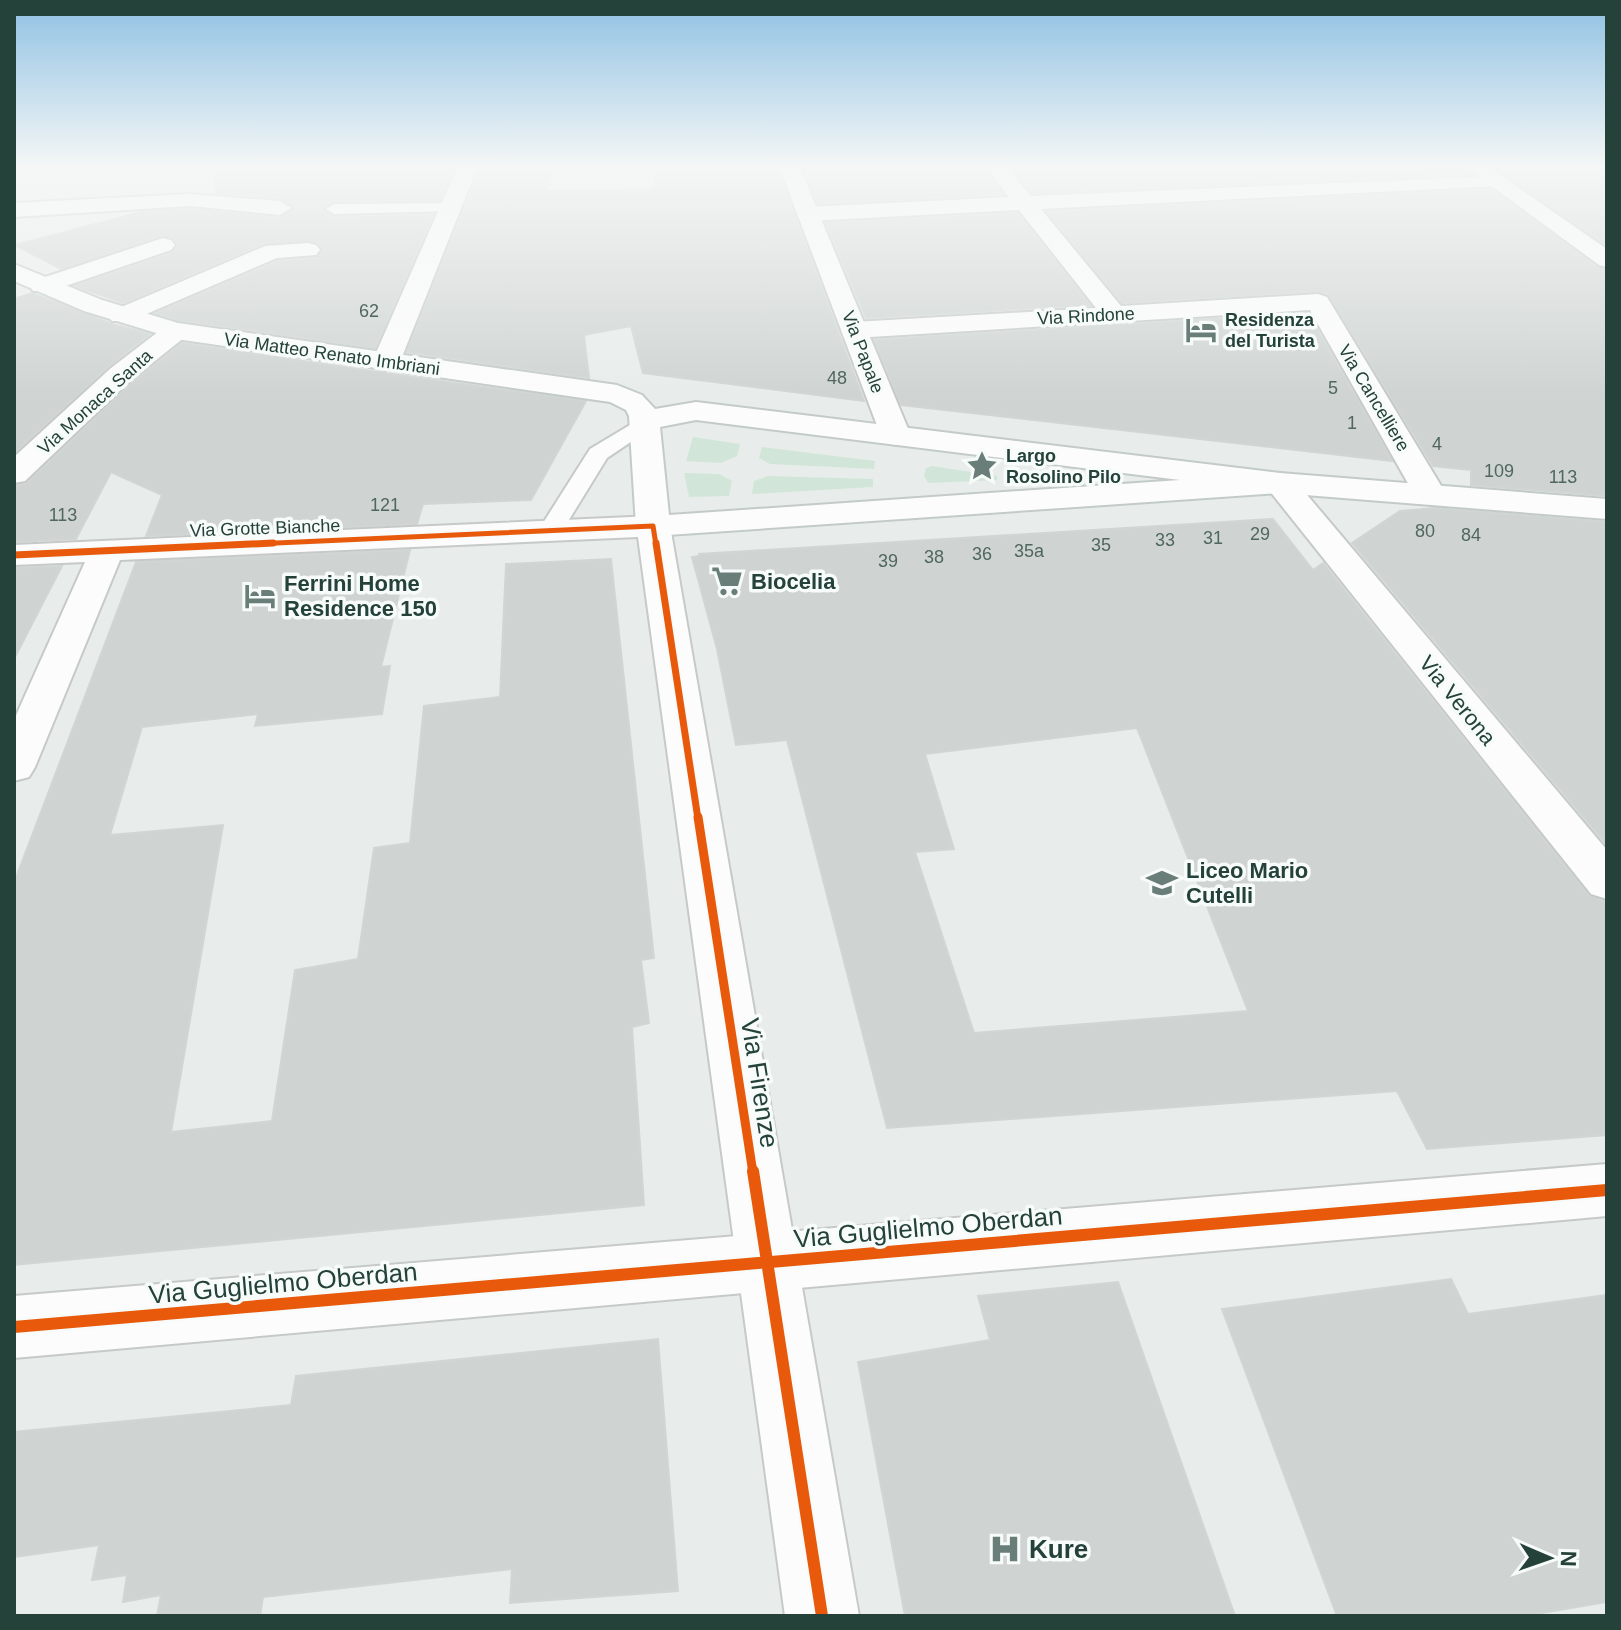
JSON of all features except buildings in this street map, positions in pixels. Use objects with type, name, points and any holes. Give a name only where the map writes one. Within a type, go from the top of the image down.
[{"type":"street","points":[[386,362],[436,244]]},
{"type":"street","name":"Via Papale","points":[[820,244],[896,436]]},
{"type":"street","points":[[1057,244],[1115,315]]},
{"type":"street","points":[[1585,244],[1607,260]]},
{"type":"street","points":[[42,286],[163,245]]},
{"type":"street","points":[[121,316],[273,251],[308,250]]},
{"type":"street","name":"Via Matteo Renato Imbriani","points":[[14,271],[42,286],[121,316],[176,331],[617,394],[638,404],[645,422]]},
{"type":"street","name":"Via Rindone","points":[[854,330],[1318,302]]},
{"type":"street","name":"Via Cancelliere","points":[[1318,302],[1430,494]]},
{"type":"street","name":"Via Monaca Santa","points":[[14,474],[121,374],[176,331]]},
{"type":"street","points":[[645,422],[666,415],[696,411],[1280,483],[1607,509]]},
{"type":"street","name":"Via Firenze","points":[[645,422],[656,541],[822,1616]]},
{"type":"street","points":[[1054,500],[1068,491],[1074,479],[1069,466],[1055,456]]},
{"type":"street","name":"Via Grotte Bianche","points":[[14,555],[534,532],[656,541],[1054,500],[1280,483]]},
{"type":"street","name":"Via Verona","points":[[1280,483],[1607,882]]},
{"type":"street","points":[[14,767],[107,551]]},
{"type":"street","name":"Via Guglielmo Oberdan","points":[[14,1327],[1607,1190]]},
{"type":"lane","points":[[534,532],[598,454],[645,422]]},
{"type":"green space","points":[[693,437],[740,444],[737,456],[721,463],[686,461]]},
{"type":"green space","points":[[762,447],[875,461],[874,469],[770,464],[759,458]]},
{"type":"green space","points":[[932,466],[997,476],[997,480],[928,483],[924,476],[926,468]]},
{"type":"green space","points":[[684,473],[719,474],[732,481],[729,496],[689,497]]},
{"type":"green space","points":[[768,476],[873,479],[873,487],[752,494],[754,481]]},
{"type":"cycle path","points":[[14,555],[653,526],[822,1616]]},
{"type":"cycle path","points":[[14,1327],[1607,1190]]},
{"type":"place","name":"Residenza del Turista","points":[[1201,330]]},
{"type":"place","name":"Largo Rosolino Pilo","points":[[982,466]]},
{"type":"place","name":"Biocelia","points":[[727,581]]},
{"type":"place","name":"Ferrini Home Residence 150","points":[[260,596]]},
{"type":"place","name":"Liceo Mario Cutelli","points":[[1162,883]]},
{"type":"place","name":"Kure","points":[[1005,1549]]}]
